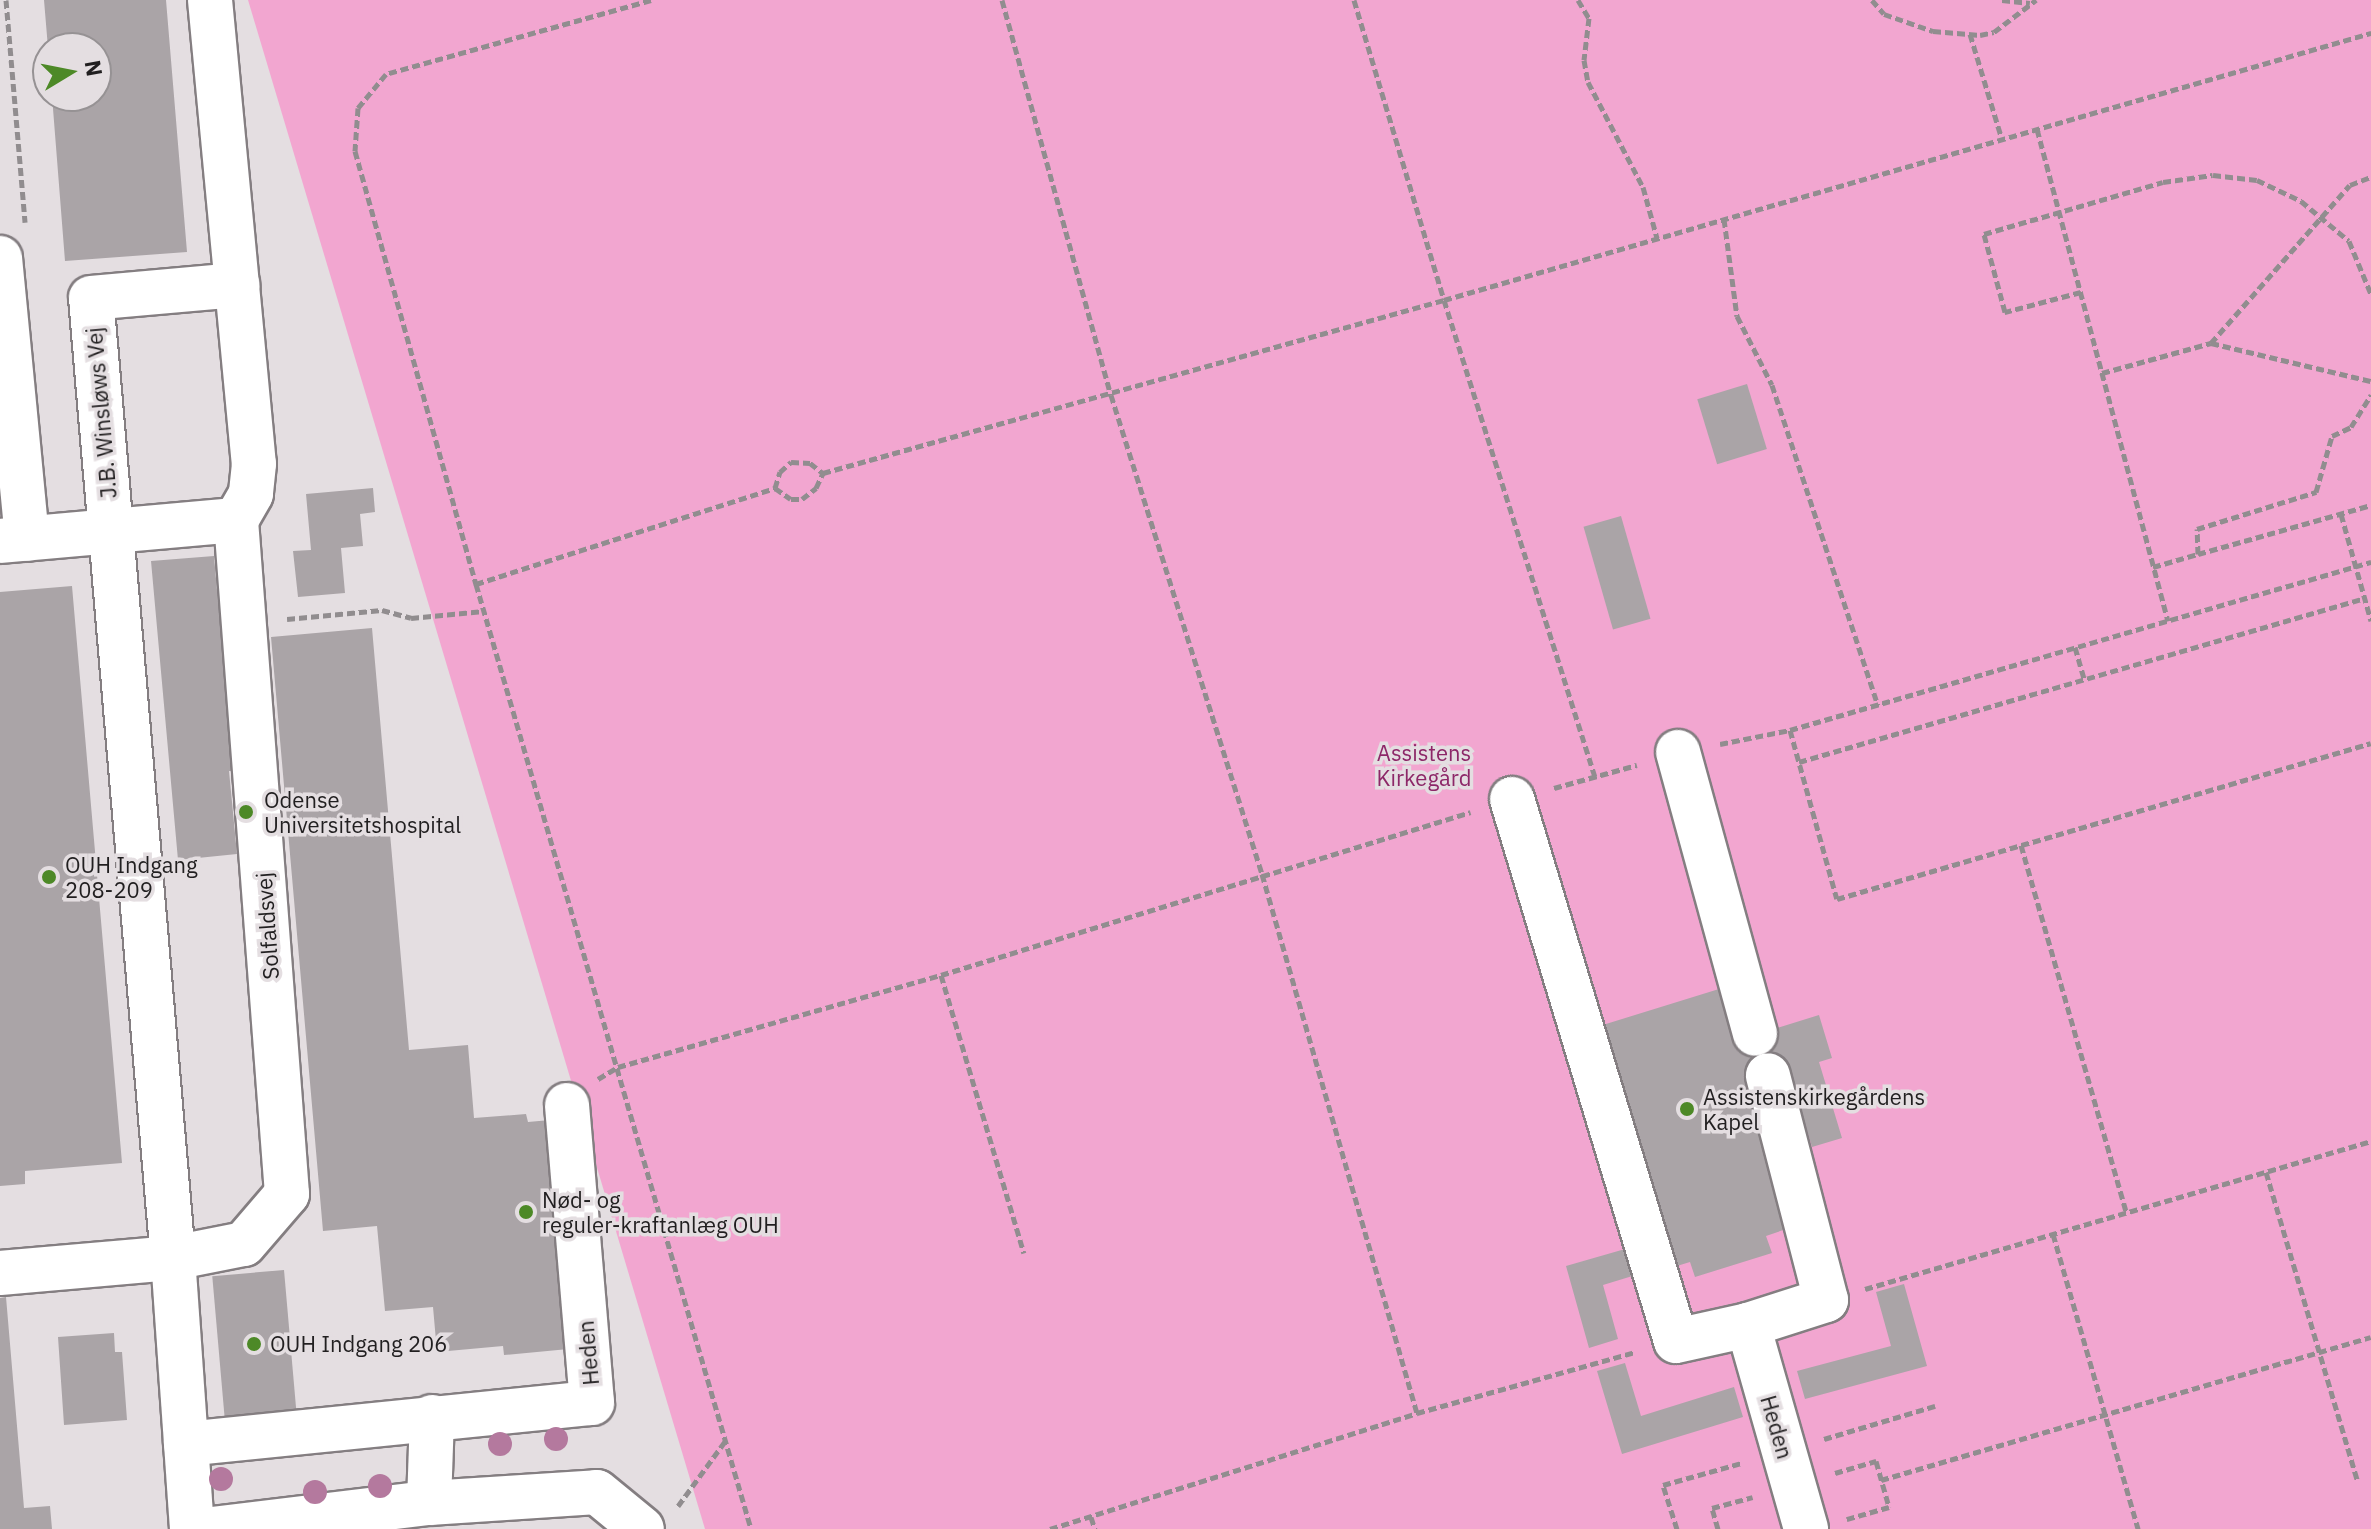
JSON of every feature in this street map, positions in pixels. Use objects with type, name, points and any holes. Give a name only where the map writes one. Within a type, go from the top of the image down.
[{"type":"street","points":[[13,244],[13,540],[236,520],[251,494],[254,464],[210,0]]},
{"type":"street","name":"J.B. Winsløws Vej","points":[[112,531],[91,298],[237,285]]},
{"type":"street","name":"Solfaldsvej","points":[[0,1273],[173,1258],[244,1244],[287,1194],[236,520]]},
{"type":"street","points":[[112,531],[173,1258],[192,1529]]},
{"type":"street","points":[[1512,799],[1676,1341],[1748,1325],[1826,1300],[1678,752]]},
{"type":"street","name":"Heden","points":[[432,1417],[592,1403],[567,1105]]},
{"type":"street","name":"Heden","points":[[1748,1325],[1820,1526]]},
{"type":"street","points":[[186,1444],[432,1417],[429,1503]]},
{"type":"street","points":[[213,1529],[429,1503],[597,1492],[656,1523]]},
{"type":"path","points":[[6,0],[13,244]]},
{"type":"path","points":[[651,0],[386,74],[358,108],[355,151],[476,584],[751,1529]]},
{"type":"path","points":[[1002,0],[1111,395],[1262,874],[1417,1413]]},
{"type":"path","points":[[1354,0],[1444,300],[1595,777]]},
{"type":"path","points":[[1578,0],[1589,18],[1584,60],[1588,82],[1643,187],[1657,238]]},
{"type":"path","points":[[1872,0],[1884,14],[1933,31],[1970,34],[1994,32],[2034,2]]},
{"type":"path","points":[[2002,0],[2034,2]]},
{"type":"path","points":[[775,488],[791,499],[802,499],[816,488],[823,473],[1111,395],[2371,33]]},
{"type":"path","points":[[1970,34],[2002,139]]},
{"type":"path","points":[[2037,129],[2168,621]]},
{"type":"path","points":[[2081,292],[2005,312],[1984,234],[2163,182],[2213,175],[2257,180],[2301,201],[2349,241],[2371,294]]},
{"type":"path","points":[[2211,343],[2350,185],[2371,177]]},
{"type":"path","points":[[1724,219],[1737,316],[1772,385],[1878,705]]},
{"type":"path","points":[[2102,373],[2211,343],[2371,381]]},
{"type":"path","points":[[2198,554],[2197,529],[2316,492],[2332,436],[2351,427],[2371,395]]},
{"type":"path","points":[[775,488],[780,472],[791,462],[810,463],[823,473]]},
{"type":"path","points":[[476,584],[775,488]]},
{"type":"path","points":[[2153,567],[2371,505]]},
{"type":"path","points":[[2341,514],[2371,621]]},
{"type":"path","points":[[567,1105],[587,1084],[618,1067],[941,975],[1512,799],[1678,752],[1790,730],[2371,562]]},
{"type":"path","points":[[1799,762],[2365,598]]},
{"type":"path","points":[[328,615],[382,610],[411,618],[484,611]]},
{"type":"path","points":[[2075,647],[2084,679]]},
{"type":"path","points":[[1790,730],[1837,899],[2371,743]]},
{"type":"path","points":[[2021,845],[2126,1212]]},
{"type":"path","points":[[941,975],[1024,1253]]},
{"type":"path","points":[[1826,1300],[2371,1141]]},
{"type":"path","points":[[2266,1172],[2357,1480]]},
{"type":"path","points":[[2053,1234],[2138,1529]]},
{"type":"path","points":[[1820,1526],[1889,1507],[1881,1480],[2371,1337]]},
{"type":"path","points":[[1050,1529],[1417,1413],[1676,1341]]},
{"type":"path","points":[[656,1523],[726,1440]]},
{"type":"path","points":[[1091,1517],[1095,1529]]},
{"type":"green space","name":"Assistens Kirkegård","points":[[248,0],[2371,0],[2371,1529],[705,1529]]},
{"type":"building","points":[[44,0],[166,0],[187,252],[65,261],[53,112],[112,112],[112,32],[47,32]]},
{"type":"building","points":[[1747,384],[1767,449],[1717,464],[1697,399]]},
{"type":"building","points":[[373,488],[375,512],[360,514],[363,546],[341,548],[345,593],[298,597],[293,551],[311,550],[306,494]]},
{"type":"building","points":[[1621,516],[1650,619],[1613,630],[1584,527]]},
{"type":"building","points":[[214,556],[237,854],[178,860],[151,561]]},
{"type":"building","name":"OUH Indgang 208-209","points":[[72,586],[122,1163],[25,1171],[25,1184],[0,1186],[0,592]]},
{"type":"building","points":[[372,628],[409,1050],[468,1045],[474,1118],[526,1114],[528,1122],[561,1119],[579,1348],[504,1355],[503,1346],[437,1352],[433,1307],[385,1311],[377,1226],[323,1231],[271,637]]},
{"type":"building","name":"Assistenskirkegårdens Kapel","points":[[1719,989],[1735,1041],[1819,1015],[1832,1058],[1819,1062],[1842,1138],[1812,1147],[1788,1068],[1746,1081],[1792,1227],[1766,1236],[1772,1253],[1695,1277],[1690,1262],[1667,1269],[1593,1028]]},
{"type":"building","points":[[1632,1247],[1639,1274],[1603,1285],[1618,1339],[1589,1348],[1566,1266]]},
{"type":"building","name":"OUH Indgang 206","points":[[284,1270],[296,1410],[225,1417],[212,1276]]},
{"type":"building","points":[[1904,1284],[1927,1366],[1805,1399],[1797,1371],[1891,1346],[1876,1292]]},
{"type":"building","points":[[6,1297],[24,1508],[50,1506],[52,1529],[0,1529],[0,1298]]},
{"type":"building","points":[[114,1333],[115,1352],[122,1352],[127,1420],[64,1425],[58,1337]]},
{"type":"building","points":[[1625,1363],[1641,1416],[1734,1387],[1743,1417],[1622,1454],[1597,1371]]},
{"type":"place","name":"Odense Universitetshospital","points":[[246,812]]},
{"type":"place","name":"OUH Indgang 208-209","points":[[49,877]]},
{"type":"place","name":"Assistenskirkegårdens Kapel","points":[[1687,1109]]},
{"type":"place","name":"Nød- og reguler-kraftanlæg OUH","points":[[526,1212]]},
{"type":"place","name":"OUH Indgang 206","points":[[254,1344]]}]
